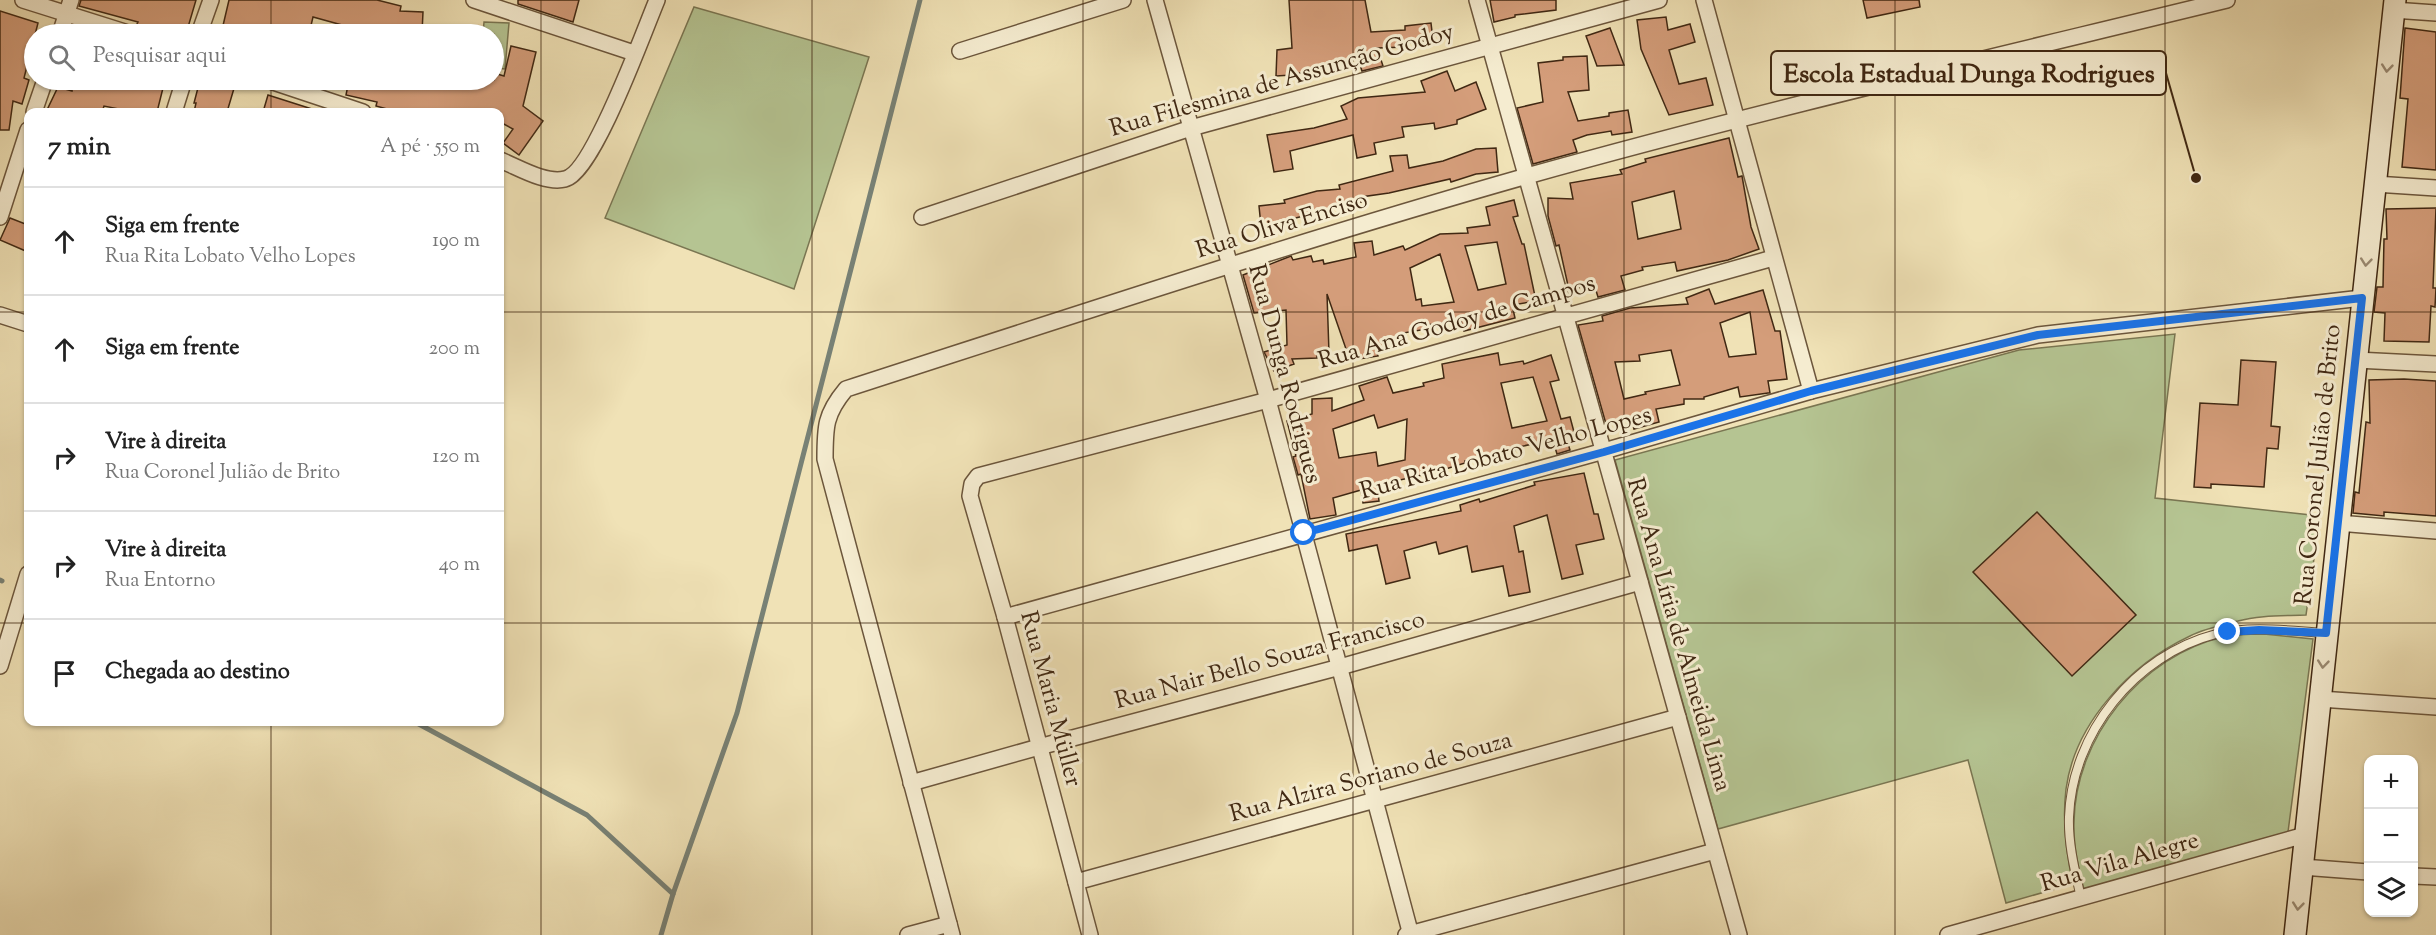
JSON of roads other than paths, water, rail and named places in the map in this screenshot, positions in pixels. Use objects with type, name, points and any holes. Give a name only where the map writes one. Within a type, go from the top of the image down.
[{"type":"street","points":[[23,0],[69,7],[107,24]]},
{"type":"street","points":[[203,24],[211,0]]},
{"type":"street","points":[[474,0],[634,53]]},
{"type":"street","points":[[504,162],[548,179],[563,180],[572,177],[581,168],[596,145],[657,0]]},
{"type":"street","points":[[960,51],[1123,0]]},
{"type":"street","name":"Rua Dunga Rodrigues","points":[[1155,0],[1268,400],[1410,935]]},
{"type":"street","name":"Rua Ana Líria de Almeida Lima","points":[[1478,0],[1739,935]]},
{"type":"street","name":"Rua Filesmina de Assunção Godoy","points":[[922,217],[1191,128],[1659,0]]},
{"type":"street","points":[[1704,0],[1811,391]]},
{"type":"street","name":"Rua Oliva Enciso","points":[[911,783],[825,459],[825,432],[831,406],[846,389],[1230,265],[1527,176],[1736,120],[2227,0]]},
{"type":"street","points":[[2394,5],[2436,13]]},
{"type":"street","name":"Rua Coronel Julião de Brito","points":[[2295,935],[2394,5]]},
{"type":"street","points":[[63,24],[69,7]]},
{"type":"street","points":[[35,108],[42,90]]},
{"type":"street","points":[[175,108],[181,90]]},
{"type":"street","points":[[289,90],[325,106]]},
{"type":"street","points":[[0,217],[24,142]]},
{"type":"street","points":[[2374,184],[2436,188]]},
{"type":"street","name":"Rua Ana Godoy de Campos","points":[[978,476],[1268,400],[1773,258]]},
{"type":"street","name":"Rua Rita Lobato Velho Lopes","points":[[1005,617],[1604,452],[1811,391],[2038,335],[2362,298]]},
{"type":"street","points":[[0,315],[24,323]]},
{"type":"street","points":[[2356,360],[2436,364]]},
{"type":"street","name":"Rua Maria Müller","points":[[978,476],[972,484],[970,496],[1005,617],[1090,935]]},
{"type":"street","points":[[2338,523],[2436,531]]},
{"type":"street","name":"Rua Nair Bello Souza Francisco","points":[[911,783],[1340,667],[1640,582]]},
{"type":"street","points":[[0,666],[24,587]]},
{"type":"street","points":[[2320,699],[2436,707]]},
{"type":"street","name":"Rua Alzira Soriano de Souza","points":[[1076,882],[1678,717]]},
{"type":"street","points":[[908,935],[950,930],[911,783]]},
{"type":"street","name":"Rua Vila Alegre","points":[[1948,935],[2305,835]]},
{"type":"street","points":[[1410,935],[1716,851]]},
{"type":"street","points":[[2302,867],[2364,872]]},
{"type":"street","points":[[2418,876],[2436,877]]},
{"type":"lane","points":[[2081,898],[2069,835],[2073,786],[2082,755],[2094,728],[2128,685],[2169,655],[2217,634],[2259,630],[2326,633]]},
{"type":"waterway","points":[[661,935],[673,894],[737,713],[920,0]]},
{"type":"waterway","points":[[422,726],[587,815],[673,894]]},
{"type":"place","name":"Escola Estadual Dunga Rodrigues","points":[[2196,178]]}]
